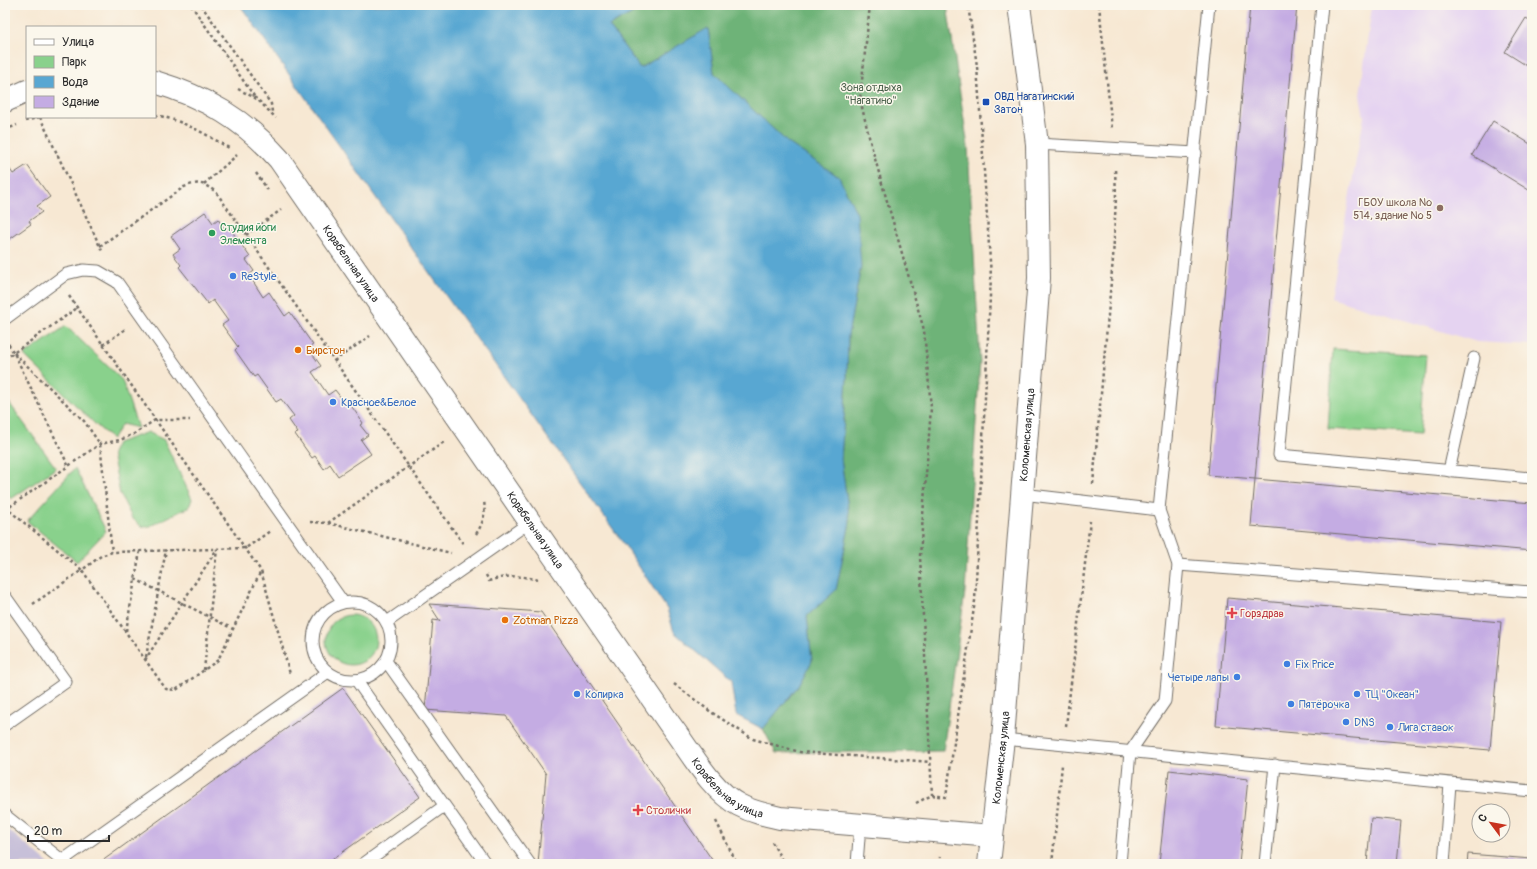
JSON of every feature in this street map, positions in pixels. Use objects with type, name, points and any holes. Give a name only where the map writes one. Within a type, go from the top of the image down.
[{"type":"street","name":"Коломенская улица","points":[[989,864],[1003,739],[1039,278],[1037,144],[1019,5]]},
{"type":"street","name":"Корабельная улица","points":[[156,82],[201,98],[232,116],[255,133],[279,159],[671,726],[720,791],[738,805],[758,813],[780,818],[992,836]]},
{"type":"street","points":[[5,101],[26,91]]},
{"type":"lane","points":[[1120,864],[1130,752],[1165,701],[1178,565],[1159,510],[1196,153],[1209,5]]},
{"type":"lane","points":[[1322,5],[1279,455],[1532,478]]},
{"type":"lane","points":[[1037,144],[1196,153]]},
{"type":"lane","points":[[5,319],[66,274],[83,270],[98,271],[117,282],[343,602]]},
{"type":"lane","points":[[1448,471],[1474,358]]},
{"type":"lane","points":[[1022,494],[1159,510]]},
{"type":"lane","points":[[387,622],[530,522]]},
{"type":"lane","points":[[1178,565],[1532,592]]},
{"type":"lane","points":[[5,596],[66,682],[5,725]]},
{"type":"lane","points":[[343,602],[359,602],[367,604],[380,613],[387,622],[391,642],[390,652],[386,661],[378,671],[368,677],[356,680],[341,678],[328,672],[320,663],[314,651],[313,639],[315,626],[322,616],[332,607],[343,602]]},
{"type":"lane","points":[[386,661],[530,864]]},
{"type":"lane","points":[[5,815],[65,862],[328,672]]},
{"type":"lane","points":[[356,680],[486,864]]},
{"type":"lane","points":[[1003,739],[1532,791]]},
{"type":"lane","points":[[1265,864],[1276,765]]},
{"type":"lane","points":[[1444,864],[1450,784]]},
{"type":"lane","points":[[363,864],[444,806]]},
{"type":"lane","points":[[857,864],[860,825]]},
{"type":"path","points":[[190,5],[257,99]]},
{"type":"path","points":[[201,5],[271,104],[272,112]]},
{"type":"path","points":[[870,5],[860,99],[871,145],[924,330],[931,408],[920,556],[932,795]]},
{"type":"path","points":[[914,804],[932,795],[946,797],[975,602],[990,276],[978,66],[968,5]]},
{"type":"path","points":[[1052,864],[1092,501],[1113,259],[1116,196],[1114,149],[1098,5]]},
{"type":"path","points":[[156,114],[183,123],[208,135],[237,155],[204,184]]},
{"type":"path","points":[[5,130],[37,118]]},
{"type":"path","points":[[40,118],[117,282]]},
{"type":"path","points":[[100,246],[184,187],[194,183],[204,184],[216,192],[490,581],[503,576],[520,575],[539,580],[543,584]]},
{"type":"path","points":[[246,235],[281,210]]},
{"type":"path","points":[[58,281],[261,571],[295,695]]},
{"type":"path","points":[[5,359],[77,308]]},
{"type":"path","points":[[103,345],[142,318]]},
{"type":"path","points":[[334,361],[370,336]]},
{"type":"path","points":[[5,339],[14,352],[68,465]]},
{"type":"path","points":[[14,352],[84,421],[100,444],[112,552]]},
{"type":"path","points":[[215,421],[155,420],[134,434],[120,440],[100,444],[5,509],[82,570],[163,685],[171,690],[176,690],[218,660],[261,571]]},
{"type":"path","points":[[328,523],[444,441]]},
{"type":"path","points":[[473,538],[482,525],[485,505]]},
{"type":"path","points":[[18,614],[101,556],[112,552],[246,548],[286,520],[328,523],[456,554]]},
{"type":"path","points":[[465,546],[469,542]]},
{"type":"path","points":[[145,660],[217,549]]},
{"type":"path","points":[[204,670],[217,549]]},
{"type":"path","points":[[145,660],[166,550]]},
{"type":"path","points":[[125,632],[140,551]]},
{"type":"path","points":[[135,579],[233,629]]},
{"type":"path","points":[[670,681],[711,712],[753,739],[800,752],[931,762]]},
{"type":"path","points":[[714,817],[737,864]]},
{"type":"path","points":[[771,840],[784,864]]},
{"type":"path","points":[[939,864],[940,856]]},
{"type":"shaded area","name":"ГБОУ школа № 514, здание № 5","points":[[1372,5],[1532,5],[1532,345],[1477,342],[1331,298],[1364,117],[1360,95]]},
{"type":"shaded area","points":[[5,827],[49,864],[5,864]]},
{"type":"green space","name":"Зона отдыха \"Нагатино\"","points":[[647,5],[947,5],[968,147],[980,361],[965,592],[943,751],[776,753],[763,729],[799,685],[812,661],[807,616],[836,590],[850,522],[841,459],[847,378],[848,335],[861,266],[839,177],[788,143],[714,73],[708,29],[640,68],[609,26]]},
{"type":"green space","points":[[66,326],[122,380],[138,428],[122,424],[112,439],[24,355]]},
{"type":"green space","points":[[1333,349],[1426,355],[1420,435],[1328,429]]},
{"type":"green space","points":[[5,397],[56,468],[11,499],[5,490]]},
{"type":"green space","points":[[148,432],[164,440],[192,499],[189,507],[148,527],[141,526],[132,518],[120,494],[112,453],[117,443]]},
{"type":"green space","points":[[75,468],[106,531],[77,562],[27,521]]},
{"type":"green space","points":[[346,615],[356,615],[369,622],[376,635],[376,645],[369,658],[356,665],[346,665],[337,661],[330,654],[326,645],[326,635],[330,626],[337,619]]},
{"type":"water","points":[[240,5],[647,5],[609,26],[640,68],[708,28],[714,73],[788,143],[839,177],[857,214],[861,266],[848,335],[847,378],[841,459],[850,522],[836,590],[807,616],[812,661],[799,685],[763,729],[736,715],[731,682],[674,632],[667,609],[626,547],[408,243]]},
{"type":"building","points":[[1250,5],[1297,5],[1255,479],[1208,475]]},
{"type":"building","points":[[1526,18],[1532,22],[1532,69],[1505,52]]},
{"type":"building","points":[[1493,121],[1532,145],[1532,192],[1472,155]]},
{"type":"building","points":[[27,165],[50,197],[37,206],[42,212],[29,221],[31,224],[7,241],[5,238],[5,171],[9,168],[13,174]]},
{"type":"building","points":[[205,212],[213,223],[218,219],[225,230],[229,227],[250,257],[246,260],[254,271],[249,275],[263,297],[269,292],[285,316],[290,312],[313,345],[308,348],[321,366],[312,372],[328,395],[335,390],[345,403],[348,401],[363,423],[360,425],[368,435],[361,440],[371,454],[338,476],[330,464],[324,469],[315,456],[312,458],[295,434],[298,433],[289,420],[294,416],[281,399],[276,402],[257,375],[254,377],[235,350],[238,347],[222,325],[228,321],[213,300],[208,304],[179,267],[181,265],[173,254],[180,249],[171,236]]},
{"type":"building","points":[[1255,479],[1532,503],[1532,551],[1251,526]]},
{"type":"building","name":"ТЦ \"Океан\"","points":[[1227,598],[1501,622],[1490,750],[1216,726]]},
{"type":"building","points":[[429,604],[541,612],[715,864],[538,864],[546,774],[506,716],[425,710],[433,620],[440,621]]},
{"type":"building","points":[[343,688],[420,797],[326,864],[98,864]]},
{"type":"building","points":[[1169,770],[1248,779],[1239,864],[1159,864]]},
{"type":"building","points":[[1371,818],[1401,821],[1397,864],[1367,864]]},
{"type":"building","points":[[1468,854],[1532,859],[1532,864],[1467,864]]},
{"type":"place","name":"ОВД Нагатинский Затон","points":[[986,102]]},
{"type":"place","name":"ГБОУ школа № 514, здание № 5","points":[[1440,208]]},
{"type":"place","name":"Студия йоги Элемента","points":[[212,233]]},
{"type":"place","name":"ReStyle","points":[[233,276]]},
{"type":"place","name":"Бирстон","points":[[298,350]]},
{"type":"place","name":"Красное&Белое","points":[[333,402]]},
{"type":"place","name":"Горздрав","points":[[1232,613]]},
{"type":"place","name":"Zotman Pizza","points":[[505,620]]},
{"type":"place","name":"Fix Price","points":[[1287,664]]},
{"type":"place","name":"Четыре лапы","points":[[1237,677]]},
{"type":"place","name":"Копирка","points":[[577,694]]},
{"type":"place","name":"ТЦ \"Океан\"","points":[[1357,694]]},
{"type":"place","name":"Пятёрочка","points":[[1291,704]]},
{"type":"place","name":"DNS","points":[[1346,722]]},
{"type":"place","name":"Лига ставок","points":[[1390,727]]},
{"type":"place","name":"Столички","points":[[638,810]]}]
